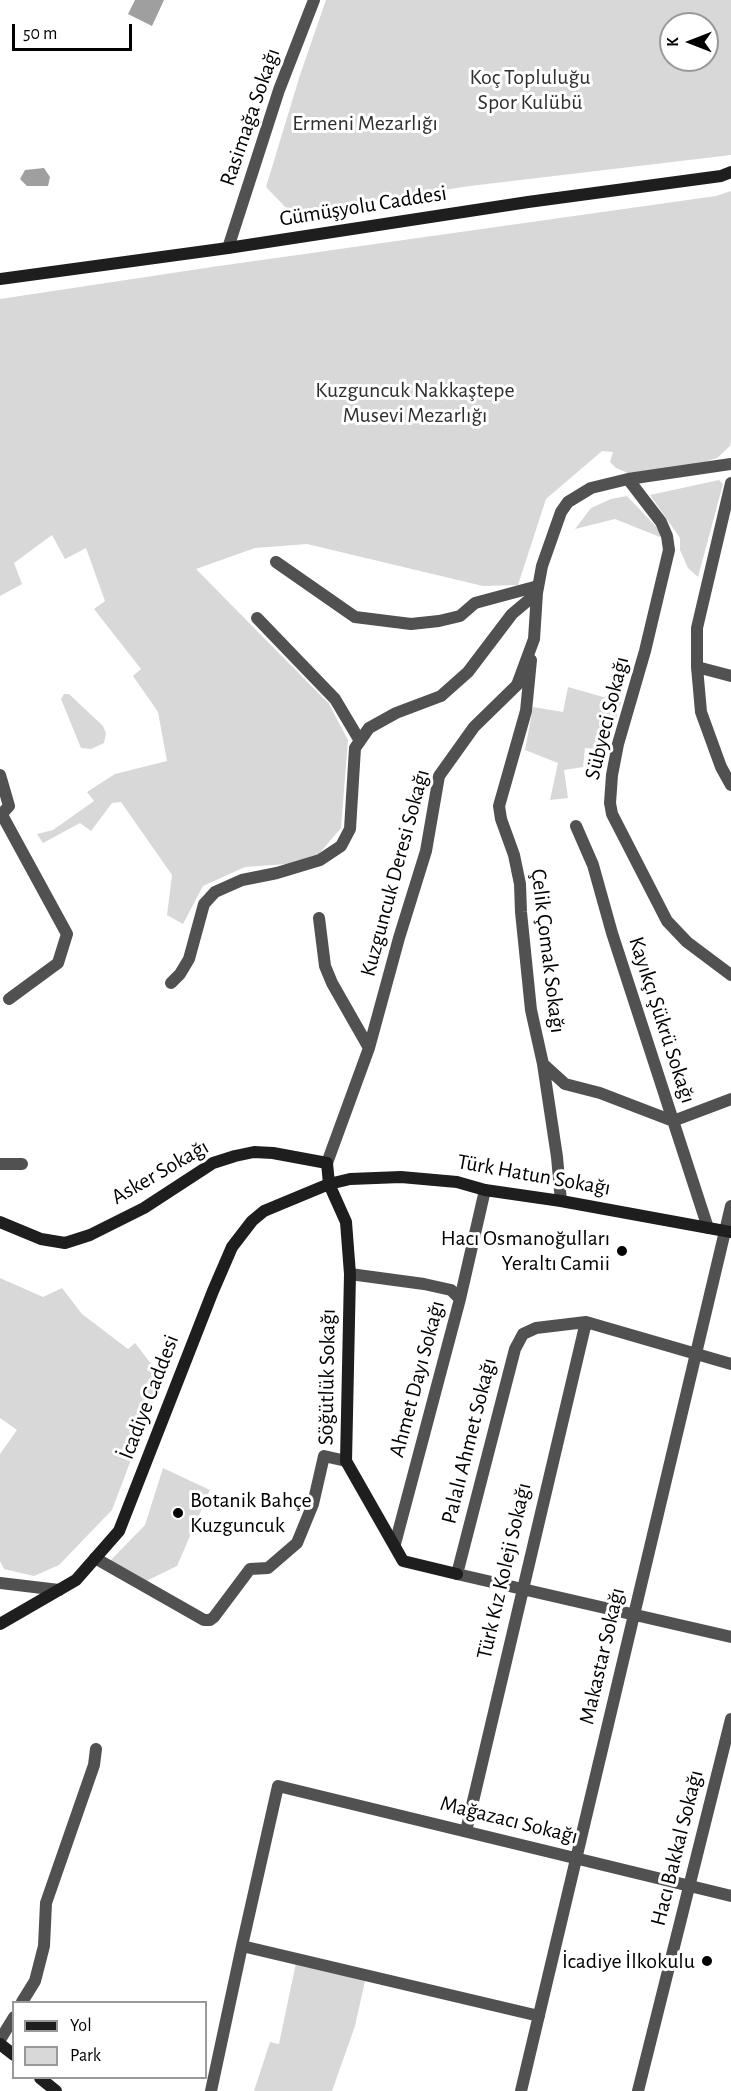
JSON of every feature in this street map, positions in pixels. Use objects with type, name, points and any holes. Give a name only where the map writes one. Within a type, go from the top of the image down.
[{"type":"street","name":"Rasimağa Sokağı","points":[[228,248],[279,90],[314,0]]},
{"type":"street","name":"Gümüşyolu Caddesi","points":[[0,279],[722,176],[731,172]]},
{"type":"street","name":"Kuzguncuk Deresi Sokağı","points":[[327,1163],[369,1048],[426,851],[439,776],[474,727],[517,685],[534,639],[542,566],[561,512],[568,502],[591,488],[628,479],[731,464]]},
{"type":"street","name":"Sübyeci Sokağı","points":[[628,479],[661,522],[667,536],[669,550],[645,651],[618,744],[612,775],[610,803],[612,814],[667,921],[687,942],[731,975]]},
{"type":"street","points":[[731,483],[697,628],[697,667],[701,712],[721,768],[731,785]]},
{"type":"street","points":[[276,562],[355,617],[411,624],[460,616],[475,603],[538,590]]},
{"type":"street","points":[[171,983],[189,959],[204,904],[215,892],[242,880],[277,873],[320,860],[341,846],[350,829],[355,748],[369,728],[396,713],[441,696],[468,672],[512,614],[538,590]]},
{"type":"street","points":[[257,618],[335,699],[360,741]]},
{"type":"street","name":"Çelik Çomak Sokağı","points":[[534,639],[526,711],[499,806],[520,884],[531,1010],[543,1064],[561,1201]]},
{"type":"street","points":[[697,667],[731,676]]},
{"type":"street","points":[[0,775],[9,806],[1,815],[67,934],[58,963],[9,999]]},
{"type":"street","name":"Kayıkçı Şükrü Sokağı","points":[[576,826],[593,865],[612,933],[708,1228]]},
{"type":"street","points":[[319,918],[325,966],[369,1048]]},
{"type":"street","points":[[543,1064],[565,1084],[600,1093],[673,1121],[731,1099]]},
{"type":"street","name":"Asker Sokağı","points":[[0,1222],[41,1239],[65,1243],[90,1235],[144,1208],[213,1163],[235,1156],[254,1152],[273,1153],[327,1163]]},
{"type":"street","points":[[327,1163],[328,1184]]},
{"type":"street","points":[[0,1164],[22,1164]]},
{"type":"street","name":"Türk Hatun Sokağı","points":[[328,1184],[350,1179],[401,1177],[457,1182],[485,1190],[728,1231]]},
{"type":"street","name":"Söğütlük Sokağı","points":[[328,1184],[346,1221],[350,1274],[346,1461],[403,1561],[457,1574]]},
{"type":"street","name":"İcadiye Caddesi","points":[[0,1624],[76,1580],[119,1531],[232,1247],[252,1221],[264,1211],[328,1184]]},
{"type":"street","name":"Ahmet Dayı Sokağı","points":[[395,1544],[460,1299],[485,1190]]},
{"type":"street","name":"Makastar Sokağı","points":[[521,2091],[695,1354],[728,1231],[731,1206]]},
{"type":"street","points":[[350,1274],[451,1290],[460,1299]]},
{"type":"street","points":[[586,1322],[731,1364]]},
{"type":"street","name":"Palalı Ahmet Sokağı","points":[[457,1574],[514,1349],[523,1334],[537,1328],[586,1322]]},
{"type":"street","name":"Türk Kız Koleji Sokağı","points":[[466,1831],[521,1589],[586,1322]]},
{"type":"street","points":[[95,1558],[204,1620],[210,1620],[250,1569],[268,1568],[297,1543],[313,1504],[324,1456],[346,1461]]},
{"type":"street","points":[[457,1574],[731,1637]]},
{"type":"street","points":[[0,1583],[59,1590]]},
{"type":"street","name":"Hacı Bakkal Sokağı","points":[[638,2091],[731,1719]]},
{"type":"street","points":[[23,2001],[35,1981],[44,1946],[46,1903],[94,1765],[96,1749]]},
{"type":"street","name":"Mağazacı Sokağı","points":[[242,1946],[278,1786],[731,1896]]},
{"type":"street","points":[[211,2091],[242,1946],[539,2016]]},
{"type":"street","points":[[12,2021],[0,2042],[12,2053]]},
{"type":"street","points":[[41,2079],[56,2091]]},
{"type":"green space","name":"Koç Topluluğu Spor Kulübü","points":[[326,0],[731,0],[731,155],[470,186],[291,213],[266,187],[300,75]]},
{"type":"green space","name":"Kuzguncuk Nakkaştepe Musevi Mezarlığı","points":[[731,191],[731,442],[730,446],[717,458],[698,464],[628,473],[616,468],[610,462],[613,452],[602,451],[546,499],[518,585],[483,586],[307,544],[255,548],[196,569],[329,704],[348,740],[341,828],[318,855],[287,864],[245,867],[203,886],[183,924],[167,915],[172,875],[121,802],[112,803],[91,831],[80,823],[43,843],[37,834],[53,830],[94,801],[87,792],[115,774],[167,761],[158,712],[133,676],[141,669],[94,609],[105,601],[86,548],[65,559],[52,535],[14,563],[22,584],[0,596],[0,299],[716,196]]},
{"type":"green space","points":[[719,480],[723,484],[698,577],[688,568],[680,550],[680,538],[650,495]]},
{"type":"green space","points":[[627,496],[662,533],[660,537],[615,519],[575,529],[591,508],[611,499]]},
{"type":"green space","points":[[568,687],[621,702],[607,750],[585,748],[583,767],[564,770],[568,798],[550,800],[558,763],[525,750],[533,707],[563,712]]},
{"type":"green space","points":[[64,694],[69,694],[103,726],[106,733],[104,743],[91,749],[81,748],[61,699]]},
{"type":"green space","points":[[0,1278],[43,1297],[62,1288],[82,1314],[128,1349],[135,1343],[162,1378],[112,1510],[59,1565],[34,1576],[4,1569],[0,1561],[0,1454],[17,1430],[0,1418]]},
{"type":"green space","points":[[163,1468],[210,1490],[177,1566],[136,1586],[107,1564],[145,1525]]},
{"type":"green space","points":[[296,1963],[365,1981],[355,2026],[332,2091],[254,2091],[270,2042],[279,2044]]},
{"type":"shaded area","points":[[135,0],[164,0],[152,26],[128,14]]},
{"type":"shaded area","points":[[44,168],[50,177],[48,186],[27,186],[20,179],[25,170]]},
{"type":"place","name":"Hacı Osmanoğulları Yeraltı Camii","points":[[622,1251]]},
{"type":"place","name":"Botanik Bahçe Kuzguncuk","points":[[178,1513]]},
{"type":"place","name":"İcadiye İlkokulu","points":[[707,1961]]},
{"type":"park label","name":"Ermeni Mezarlığı","points":[[365,123]]}]
